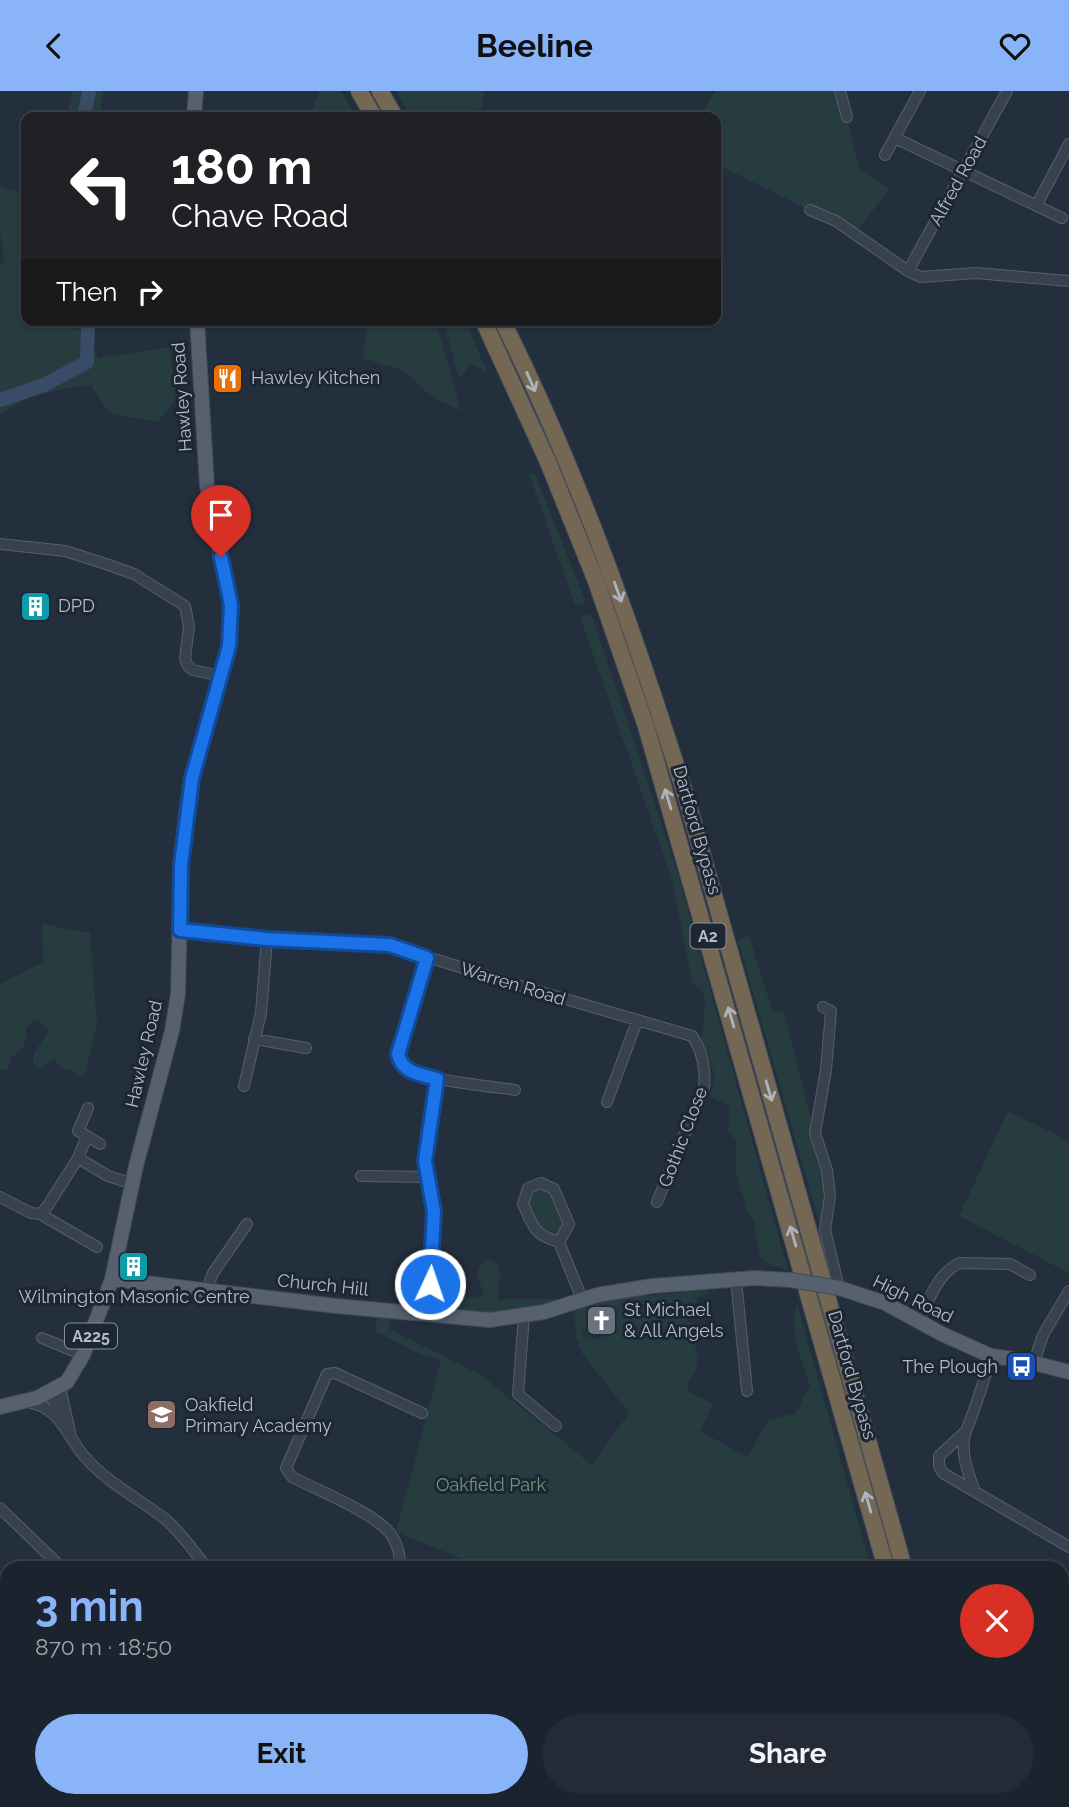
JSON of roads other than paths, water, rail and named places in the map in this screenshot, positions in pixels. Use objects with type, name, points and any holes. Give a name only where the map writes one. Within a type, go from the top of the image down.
[{"type":"highway","points":[[359,91],[371,112]]},
{"type":"highway","points":[[380,91],[392,112]]},
{"type":"highway","name":"Dartford Bypass","points":[[486,326],[572,521],[596,581],[646,726],[884,1561]]},
{"type":"highway","name":"Dartford Bypass","points":[[505,326],[564,455],[611,574],[656,701],[691,814],[902,1561]]},
{"type":"main road","points":[[194,112],[196,91]]},
{"type":"main road","name":"Hawley Road","points":[[55,1390],[76,1370],[112,1279],[172,1031],[178,994],[181,865],[186,813],[192,778],[229,646],[231,605],[207,486],[197,326]]},
{"type":"main road","name":"Church Hill","points":[[112,1279],[206,1292],[469,1319],[524,1316],[582,1299],[652,1286],[736,1279]]},
{"type":"main road","name":"High Road","points":[[736,1279],[791,1279],[839,1288],[885,1303],[962,1344],[992,1356],[1034,1362],[1069,1371]]},
{"type":"main road","points":[[0,1407],[26,1402],[55,1390]]},
{"type":"street","points":[[840,91],[847,117]]},
{"type":"street","points":[[885,155],[919,91]]},
{"type":"street","name":"Alfred Road","points":[[908,271],[1007,91]]},
{"type":"street","points":[[895,138],[1062,218]]},
{"type":"street","points":[[1037,206],[1069,144]]},
{"type":"street","points":[[810,210],[836,221],[908,271],[921,277],[976,273],[1069,281]]},
{"type":"street","points":[[0,544],[65,551],[134,574],[185,605],[189,626],[185,659],[188,666],[192,670],[221,676]]},
{"type":"street","name":"Warren Road","points":[[180,930],[267,939],[390,945],[687,1035]]},
{"type":"street","points":[[244,1086],[261,1013],[267,939]]},
{"type":"street","points":[[427,958],[398,1054],[400,1065],[407,1070],[437,1079],[515,1090]]},
{"type":"street","points":[[823,1007],[831,1011],[826,1070],[814,1133],[827,1170],[830,1196],[825,1230],[839,1288]]},
{"type":"street","points":[[607,1102],[637,1021]]},
{"type":"street","name":"Gothic Close","points":[[657,1202],[704,1087],[705,1073],[699,1047],[695,1039],[687,1035]]},
{"type":"street","points":[[254,1039],[306,1048]]},
{"type":"street","points":[[429,1314],[434,1212],[425,1161],[437,1079]]},
{"type":"street","points":[[88,1108],[78,1131],[100,1144]]},
{"type":"street","points":[[40,1214],[78,1158],[87,1136]]},
{"type":"street","points":[[78,1158],[108,1176],[133,1184]]},
{"type":"street","points":[[361,1176],[429,1177]]},
{"type":"street","points":[[559,1242],[569,1224],[554,1189],[541,1183],[528,1188],[523,1204],[533,1227],[541,1236],[559,1242],[582,1299]]},
{"type":"street","points":[[0,1197],[31,1213],[40,1214],[97,1247]]},
{"type":"street","points":[[206,1292],[213,1273],[247,1224]]},
{"type":"street","points":[[918,1321],[945,1272],[955,1265],[1010,1264],[1030,1275]]},
{"type":"street","points":[[736,1279],[747,1391]]},
{"type":"street","points":[[1034,1362],[1043,1335],[1069,1291]]},
{"type":"street","points":[[524,1316],[518,1394],[556,1426]]},
{"type":"street","points":[[42,1338],[83,1355]]},
{"type":"street","points":[[992,1356],[973,1418],[965,1432],[940,1454],[938,1463],[945,1475],[1069,1547]]},
{"type":"street","points":[[400,1561],[400,1552],[379,1521],[292,1477],[286,1468],[327,1374],[335,1373],[422,1413]]},
{"type":"street","points":[[55,1390],[72,1439]]},
{"type":"street","points":[[26,1402],[47,1407],[97,1470],[167,1521],[201,1561]]},
{"type":"street","points":[[965,1432],[966,1464],[975,1491]]},
{"type":"street","points":[[0,1508],[55,1561]]},
{"type":"waterway","points":[[85,112],[89,91]]},
{"type":"waterway","points":[[0,400],[44,385],[87,362],[88,326]]},
{"type":"place","name":"Hawley Kitchen","points":[[228,378]]},
{"type":"place","name":"DPD","points":[[35,606]]},
{"type":"place","name":"Wilmington Masonic Centre","points":[[134,1266]]},
{"type":"place","name":"St Michael & All Angels","points":[[601,1320]]},
{"type":"place","name":"The Plough","points":[[1021,1367]]},
{"type":"place","name":"Oakfield Primary Academy","points":[[162,1415]]},
{"type":"park label","name":"Oakfield Park","points":[[491,1485]]}]
